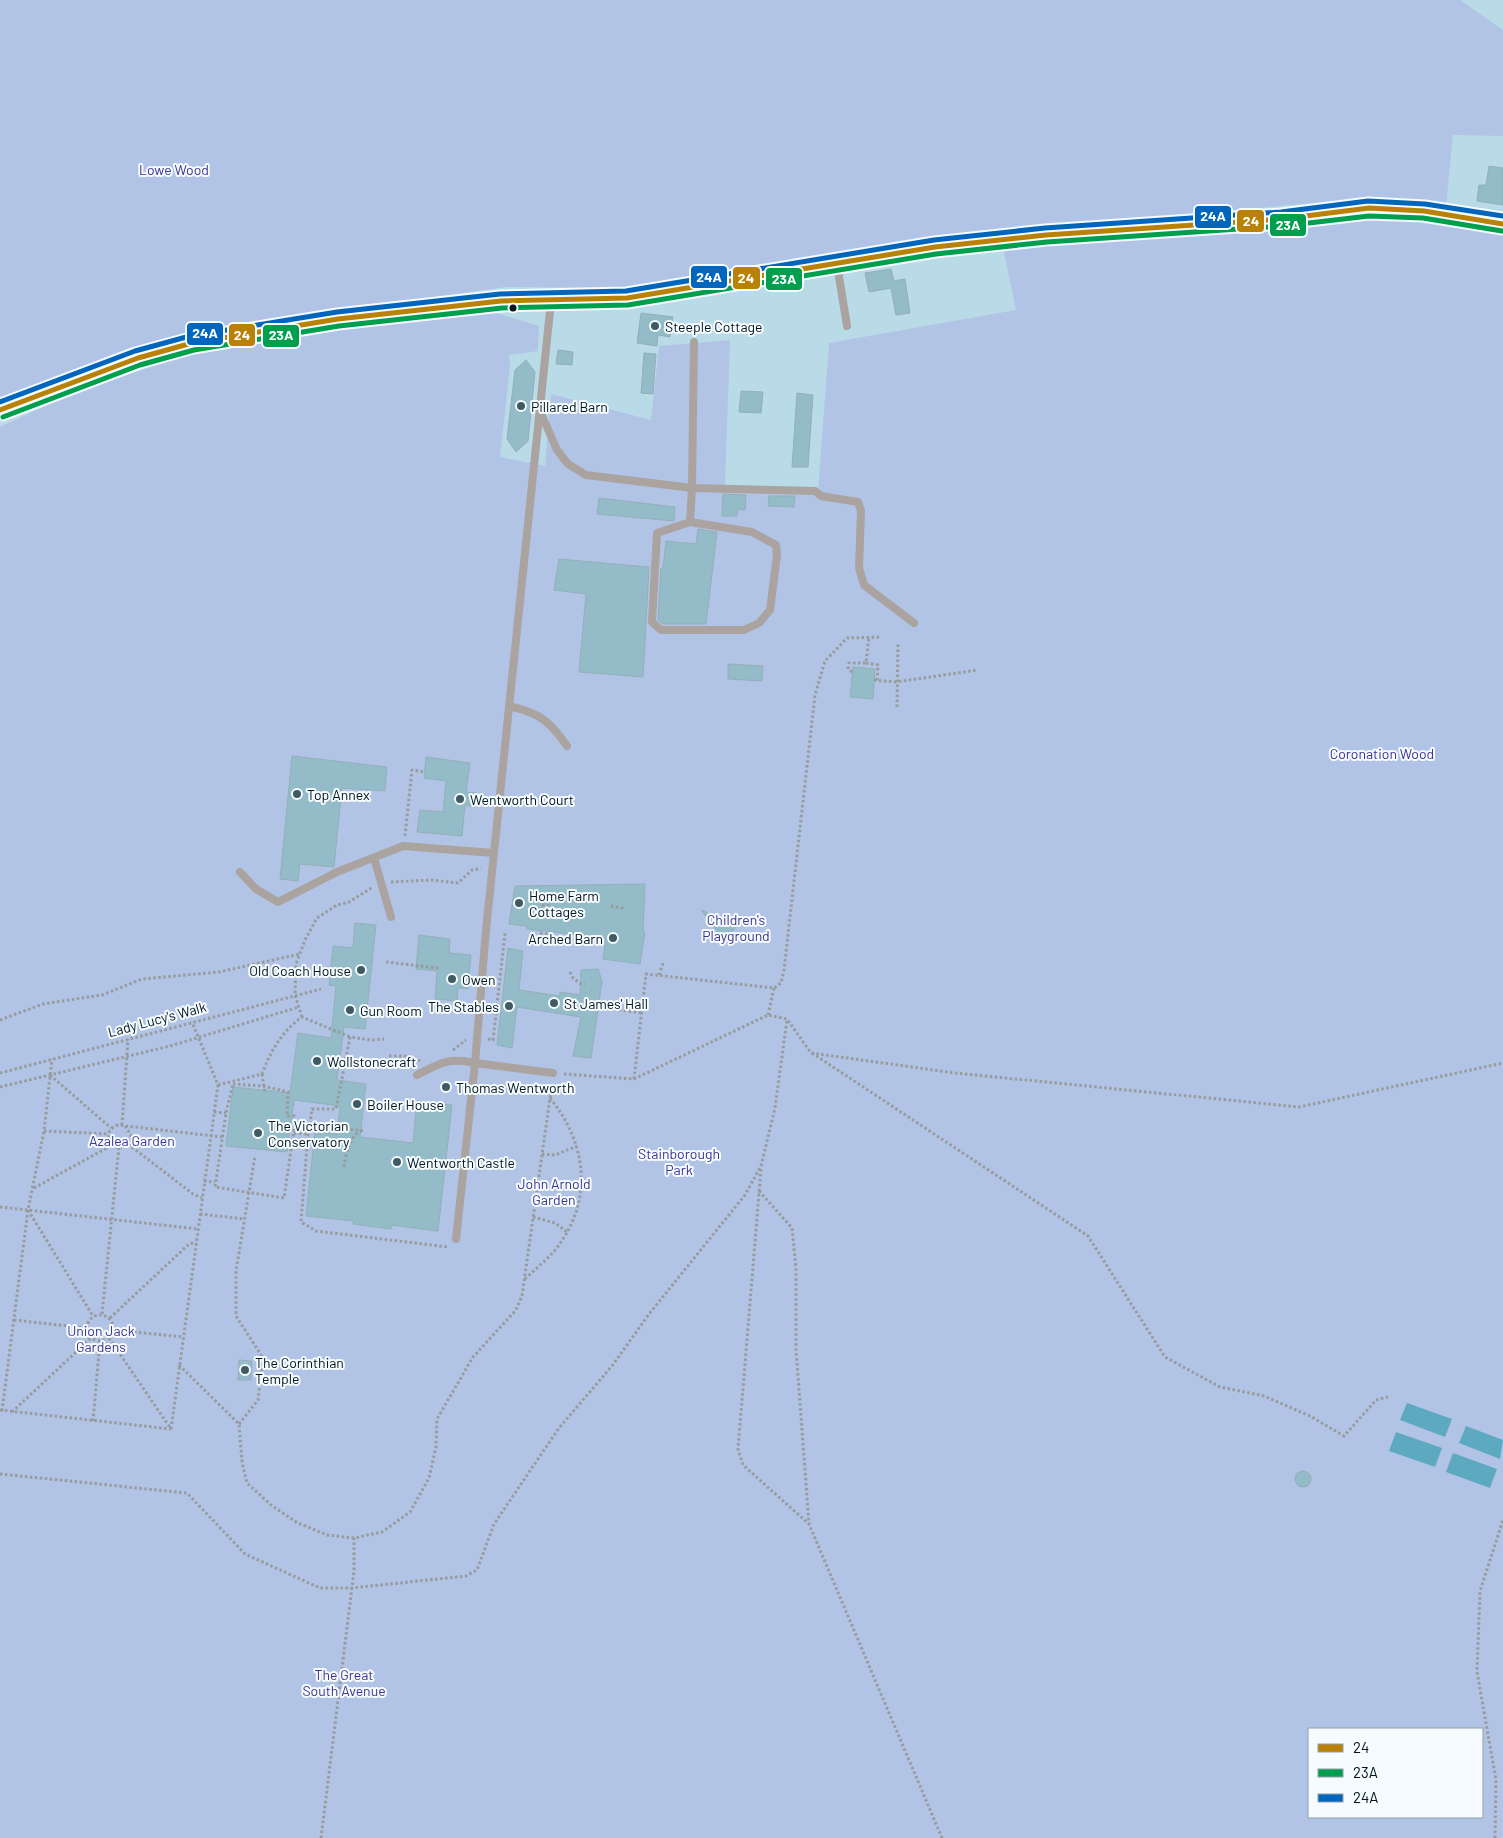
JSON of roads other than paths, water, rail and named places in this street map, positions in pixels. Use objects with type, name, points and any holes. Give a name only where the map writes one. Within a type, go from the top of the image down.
[{"type":"street","points":[[0,410],[138,358],[192,343],[338,319],[502,301],[627,298],[935,247],[1046,235],[1282,219],[1369,208],[1424,211],[1503,224]]},
{"type":"lane","points":[[837,262],[847,326]]},
{"type":"lane","points":[[456,1239],[551,301]]},
{"type":"lane","points":[[690,522],[694,342]]},
{"type":"lane","points":[[540,409],[557,450],[568,464],[586,475],[692,488],[816,491],[821,496],[858,502],[861,511],[859,568],[864,585],[914,623]]},
{"type":"lane","points":[[690,522],[752,532],[776,545],[777,555],[770,610],[759,623],[744,630],[661,630],[652,622],[657,533],[690,522]]},
{"type":"lane","points":[[509,706],[536,713],[556,731],[566,746]]},
{"type":"lane","points":[[240,872],[256,889],[278,902],[337,872],[404,846],[494,853]]},
{"type":"lane","points":[[374,858],[391,917]]},
{"type":"lane","points":[[417,1075],[457,1058],[475,1063],[553,1073]]},
{"type":"place","name":"Steeple Cottage","points":[[655,326]]},
{"type":"place","name":"Pillared Barn","points":[[521,406]]},
{"type":"place","name":"Top Annex","points":[[297,794]]},
{"type":"place","name":"Wentworth Court","points":[[460,799]]},
{"type":"place","name":"Home Farm Cottages","points":[[519,903]]},
{"type":"place","name":"Arched Barn","points":[[613,938]]},
{"type":"place","name":"Old Coach House","points":[[361,970]]},
{"type":"place","name":"Owen","points":[[452,979]]},
{"type":"place","name":"St James' Hall","points":[[554,1003]]},
{"type":"place","name":"The Stables","points":[[509,1006]]},
{"type":"place","name":"Gun Room","points":[[350,1010]]},
{"type":"place","name":"Wollstonecraft","points":[[317,1061]]},
{"type":"place","name":"Thomas Wentworth","points":[[446,1087]]},
{"type":"place","name":"Boiler House","points":[[357,1104]]},
{"type":"place","name":"The Victorian Conservatory","points":[[258,1133]]},
{"type":"place","name":"Wentworth Castle","points":[[397,1162]]},
{"type":"place","name":"The Corinthian Temple","points":[[245,1370]]},
{"type":"park label","name":"Lowe Wood","points":[[174,169]]},
{"type":"park label","name":"Coronation Wood","points":[[1382,753]]},
{"type":"park label","name":"Children's Playground","points":[[736,928]]},
{"type":"park label","name":"Azalea Garden","points":[[132,1140]]},
{"type":"park label","name":"Stainborough Park","points":[[679,1162]]},
{"type":"park label","name":"John Arnold Garden","points":[[554,1192]]},
{"type":"park label","name":"Union Jack Gardens","points":[[101,1338]]},
{"type":"park label","name":"The Great South Avenue","points":[[344,1682]]}]
